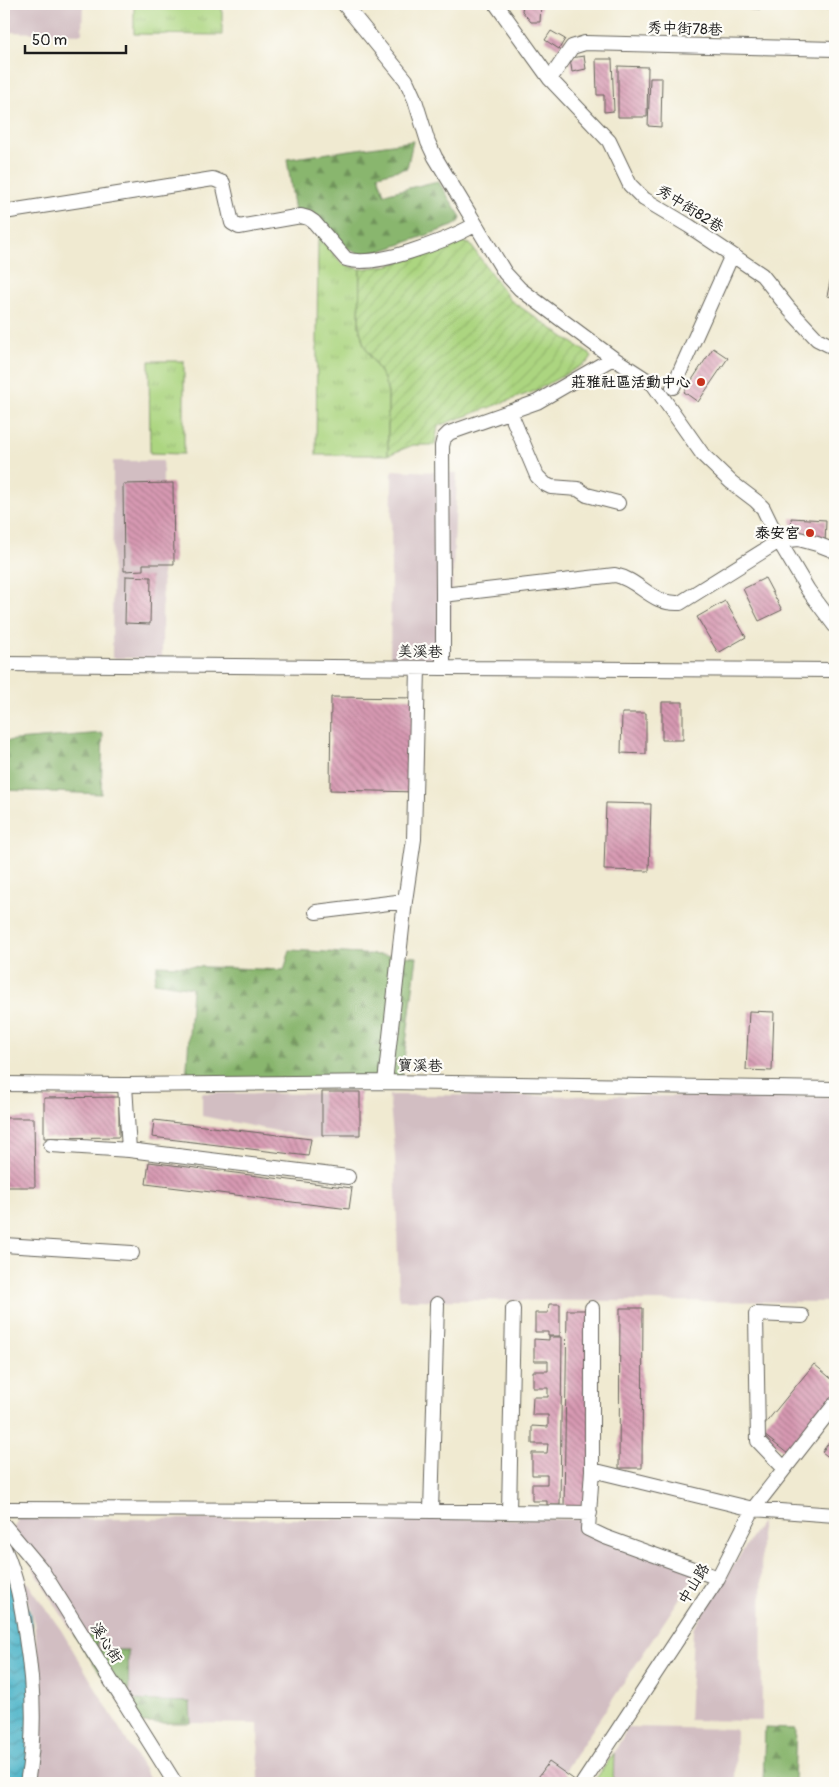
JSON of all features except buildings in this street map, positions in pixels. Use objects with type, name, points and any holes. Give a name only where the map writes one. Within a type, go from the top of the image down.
[{"type":"street","points":[[344,4],[406,80],[415,100],[428,142],[475,225],[514,285],[613,358],[653,384],[704,455],[731,482],[763,508],[779,541],[808,590],[835,626]]},
{"type":"street","name":"秀中街82巷","points":[[496,4],[550,79],[609,141],[630,185],[644,200],[688,226],[762,275],[790,310],[817,339],[835,348]]},
{"type":"street","name":"秀中街78巷","points":[[550,79],[572,47],[585,43],[835,49]]},
{"type":"street","points":[[4,212],[213,179],[223,184],[232,222],[239,228],[301,216],[308,218],[314,222],[346,259],[353,262],[367,262],[418,249],[451,238],[475,225]]},
{"type":"street","points":[[673,387],[732,255]]},
{"type":"street","points":[[443,668],[442,442],[449,434],[537,402],[613,358]]},
{"type":"street","points":[[510,412],[538,476],[545,484],[557,489],[578,489],[587,495],[618,503]]},
{"type":"street","points":[[443,595],[615,575],[625,578],[658,600],[680,603],[779,541],[798,539],[835,551]]},
{"type":"street","name":"美溪巷","points":[[4,664],[835,670]]},
{"type":"street","points":[[386,1082],[405,901],[414,839],[418,668]]},
{"type":"street","points":[[316,912],[405,901]]},
{"type":"street","name":"寶溪巷","points":[[4,1084],[125,1085],[386,1082],[835,1089]]},
{"type":"street","points":[[125,1085],[129,1150]]},
{"type":"street","points":[[52,1145],[129,1150],[348,1177]]},
{"type":"street","points":[[4,1245],[132,1253]]},
{"type":"street","points":[[431,1511],[437,1304]]},
{"type":"street","points":[[509,1512],[513,1308]]},
{"type":"street","points":[[592,1308],[592,1470],[588,1529],[718,1578]]},
{"type":"street","points":[[784,1468],[758,1441],[756,1314],[802,1316]]},
{"type":"street","name":"中山路","points":[[583,1783],[718,1578],[753,1509],[835,1404]]},
{"type":"street","points":[[592,1470],[753,1509],[835,1515]]},
{"type":"street","points":[[4,1510],[590,1513]]},
{"type":"street","name":"溪心街","points":[[4,1525],[41,1569],[175,1783]]},
{"type":"street","points":[[4,1548],[20,1594],[32,1674],[34,1723],[27,1783]]},
{"type":"shaded area","points":[[4,4],[83,4],[82,34],[4,32]]},
{"type":"shaded area","points":[[113,461],[163,461],[162,658],[112,658]]},
{"type":"shaded area","points":[[392,470],[457,473],[449,669],[390,666]]},
{"type":"shaded area","points":[[202,1093],[355,1094],[357,1141],[316,1139],[202,1116]]},
{"type":"shaded area","points":[[389,1095],[835,1097],[835,1302],[399,1300],[395,1156]]},
{"type":"shaded area","points":[[18,1519],[585,1519],[584,1534],[700,1568],[557,1783],[259,1783],[258,1724],[191,1723],[189,1702],[129,1700],[98,1650],[96,1636],[74,1635],[11,1533]]},
{"type":"shaded area","points":[[761,1522],[762,1721],[689,1720],[693,1629]]},
{"type":"shaded area","points":[[19,1571],[61,1630],[152,1783],[33,1783],[41,1728],[41,1677],[34,1622]]},
{"type":"shaded area","points":[[628,1727],[736,1729],[735,1783],[613,1783],[614,1753]]},
{"type":"green space","points":[[134,4],[222,4],[222,35],[134,34]]},
{"type":"green space","points":[[413,141],[407,168],[378,175],[384,194],[438,181],[461,217],[460,221],[453,226],[367,256],[350,250],[329,232],[311,211],[295,212],[287,159]]},
{"type":"green space","points":[[318,235],[342,264],[360,269],[359,326],[364,345],[384,379],[388,393],[388,455],[316,455]]},
{"type":"green space","points":[[459,241],[470,244],[510,300],[592,356],[588,362],[535,391],[438,426],[435,445],[413,445],[388,455],[388,393],[384,379],[364,345],[359,326],[360,269],[390,265]]},
{"type":"green space","points":[[149,361],[184,361],[184,454],[150,453]]},
{"type":"green space","points":[[103,733],[101,794],[4,790],[4,741]]},
{"type":"green space","points":[[290,950],[417,957],[401,1083],[186,1083],[192,988],[154,982],[157,965],[284,970]]},
{"type":"green space","points":[[74,1635],[96,1636],[98,1650],[128,1650],[129,1700],[190,1702],[191,1723],[135,1723]]},
{"type":"green space","points":[[765,1728],[796,1729],[794,1783],[763,1783]]},
{"type":"green space","points":[[614,1753],[613,1783],[593,1783]]},
{"type":"water","points":[[4,1544],[30,1613],[41,1714],[30,1783],[4,1783]]},
{"type":"place","name":"莊雅社區活動中心","points":[[701,382]]},
{"type":"place","name":"泰安宮","points":[[810,533]]}]
